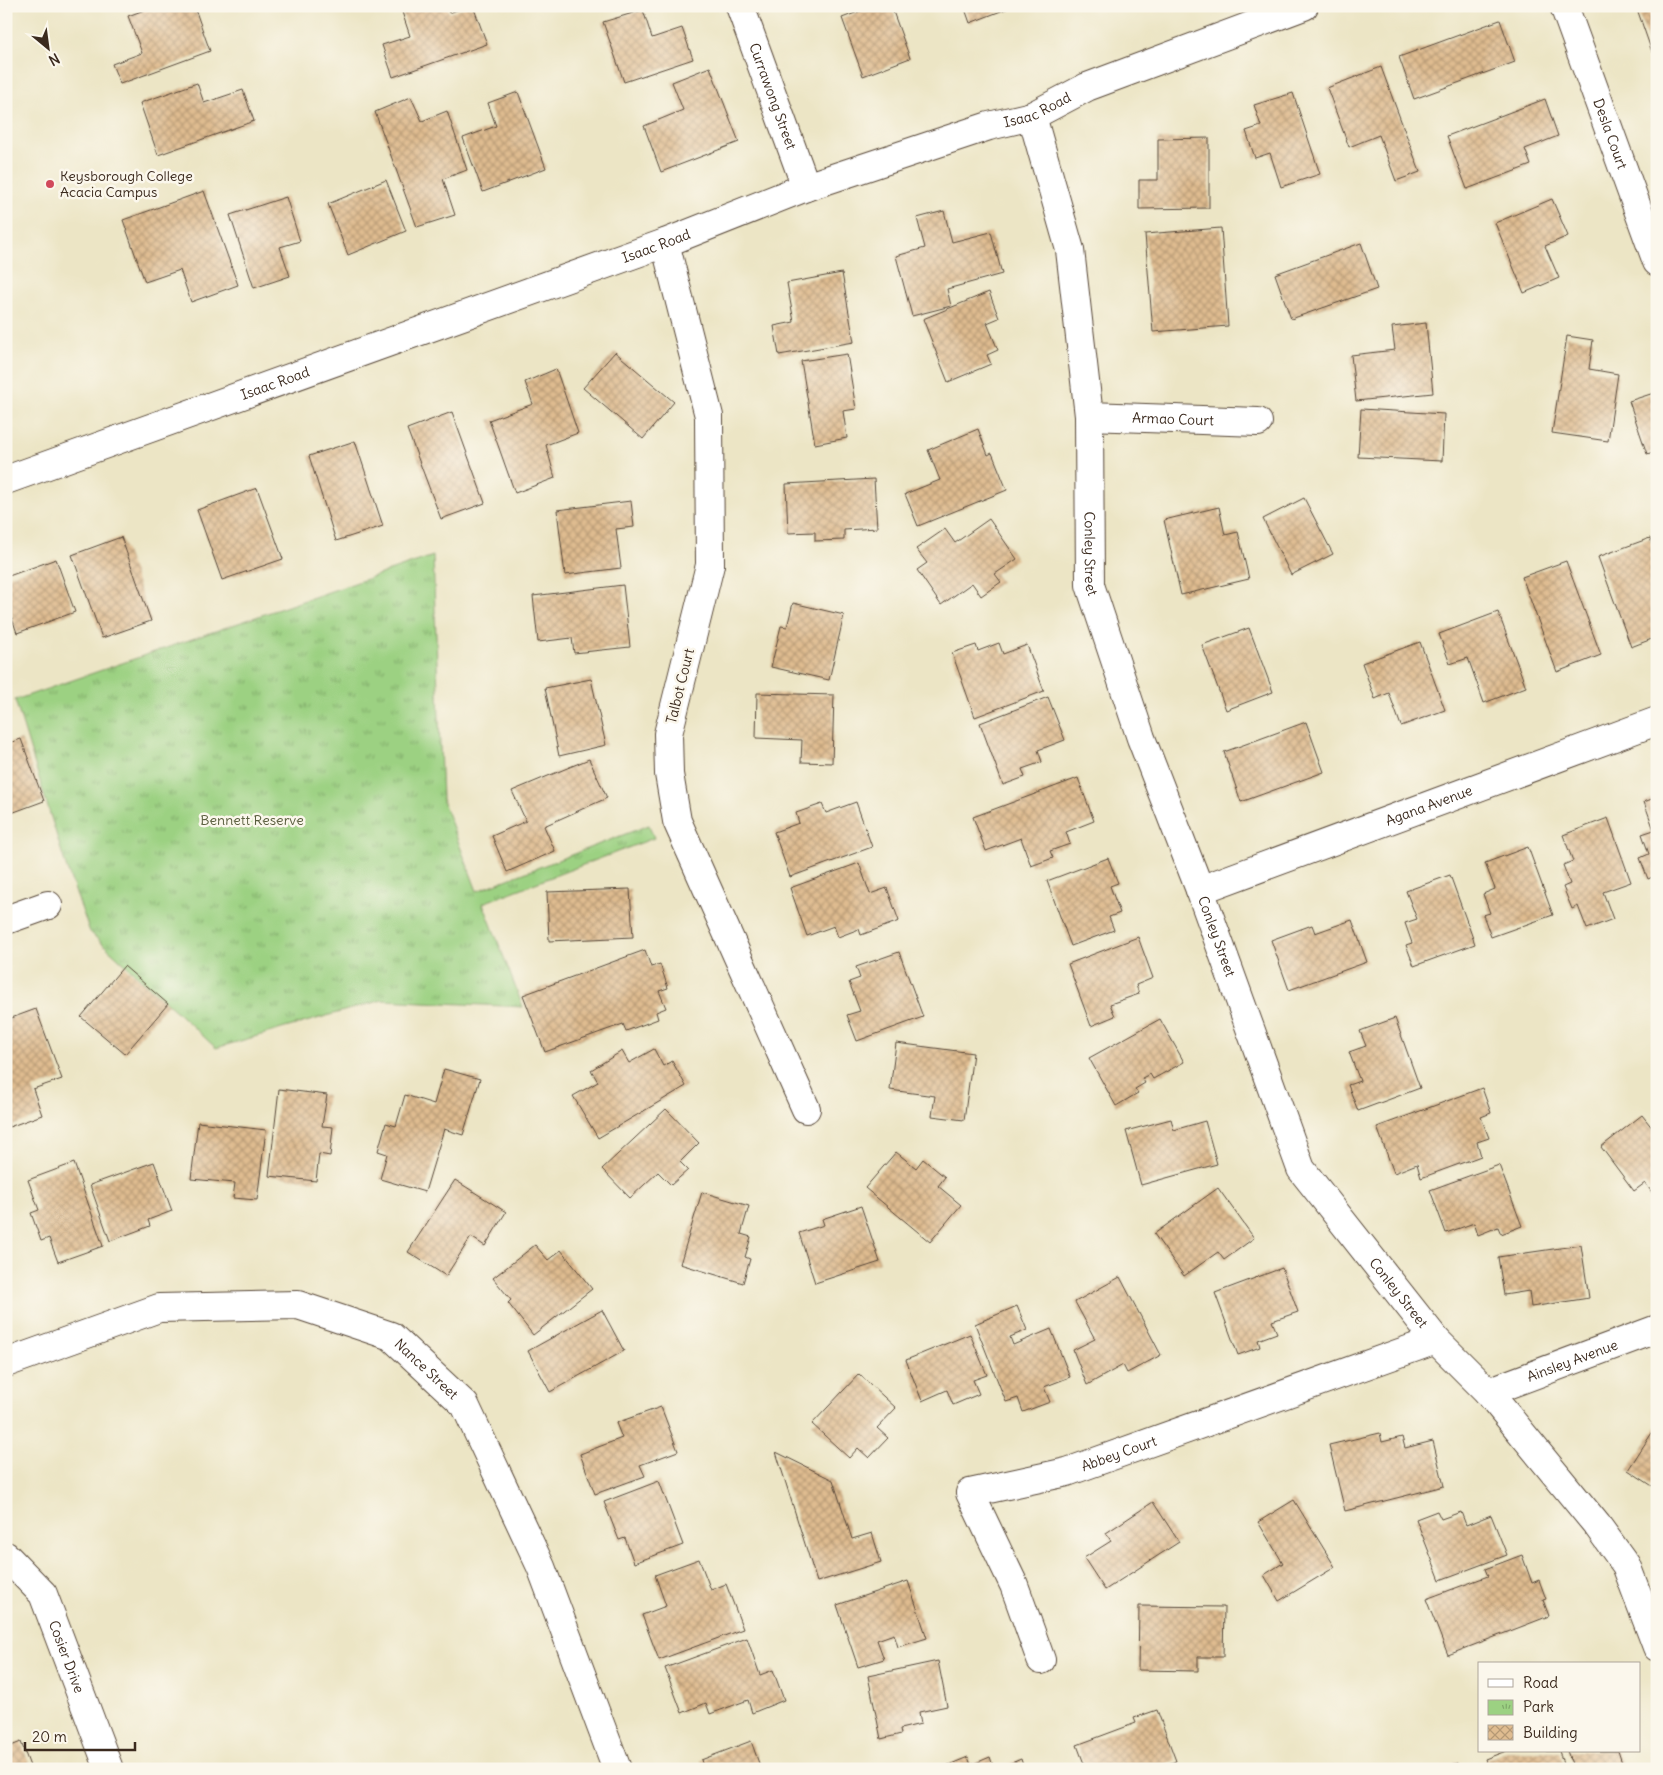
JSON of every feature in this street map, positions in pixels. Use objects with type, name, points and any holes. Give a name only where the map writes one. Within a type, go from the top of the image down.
[{"type":"street","name":"Currawong Street","points":[[740,6],[806,187]]},
{"type":"street","name":"Isaac Road","points":[[6,480],[665,243],[806,187],[989,126],[1032,116],[1087,87],[1304,6]]},
{"type":"street","name":"Desla Court","points":[[1564,6],[1657,262]]},
{"type":"street","name":"Conley Street","points":[[1032,116],[1070,250],[1088,416],[1090,585],[1142,738],[1200,890],[1301,1169],[1436,1340],[1488,1392],[1597,1525],[1626,1565],[1657,1647]]},
{"type":"street","name":"Talbot Court","points":[[665,243],[709,416],[710,565],[668,734],[669,774],[677,821],[806,1109]]},
{"type":"street","name":"Armao Court","points":[[1088,416],[1258,422]]},
{"type":"street","name":"Agana Avenue","points":[[1200,890],[1657,721]]},
{"type":"street","points":[[6,920],[48,905]]},
{"type":"street","name":"Nance Street","points":[[6,1363],[159,1308],[298,1305],[391,1336],[465,1405],[541,1567],[617,1769]]},
{"type":"street","name":"Ainsley Avenue","points":[[1488,1392],[1657,1329]]},
{"type":"street","name":"Abbey Court","points":[[1041,1660],[1014,1585],[970,1493],[1067,1472],[1436,1340]]},
{"type":"street","name":"Cosier Drive","points":[[6,1556],[43,1594],[109,1769]]},
{"type":"green space","name":"Bennett Reserve","points":[[433,556],[442,799],[477,891],[649,825],[654,838],[483,903],[523,1007],[382,1000],[216,1048],[90,932],[66,866],[15,700]]},
{"type":"building","points":[[155,6],[194,6],[210,51],[120,84],[112,64],[142,53],[128,16]]},
{"type":"building","points":[[400,6],[447,6],[449,13],[473,6],[487,44],[393,77],[382,45],[410,36]]},
{"type":"building","points":[[874,6],[891,6],[910,58],[863,76],[842,18]]},
{"type":"building","points":[[964,6],[1014,6],[970,23]]},
{"type":"building","points":[[1636,6],[1657,6],[1657,51],[1652,52]]},
{"type":"building","points":[[643,10],[652,38],[682,28],[693,59],[624,82],[603,22]]},
{"type":"building","points":[[1500,20],[1515,62],[1414,99],[1399,57]]},
{"type":"building","points":[[710,67],[739,142],[661,172],[644,126],[683,110],[672,82]]},
{"type":"building","points":[[1381,67],[1420,172],[1396,181],[1379,135],[1349,147],[1327,88]]},
{"type":"building","points":[[197,83],[204,103],[243,90],[254,121],[158,155],[140,103]]},
{"type":"building","points":[[518,92],[546,168],[483,192],[463,138],[496,126],[488,103]]},
{"type":"building","points":[[1293,93],[1320,174],[1281,187],[1270,153],[1255,158],[1246,131],[1261,126],[1254,105]]},
{"type":"building","points":[[411,97],[422,121],[447,111],[467,170],[443,179],[455,215],[417,227],[375,112]]},
{"type":"building","points":[[1545,99],[1558,136],[1525,149],[1531,165],[1467,189],[1447,136]]},
{"type":"building","points":[[1209,138],[1209,208],[1139,209],[1139,180],[1158,180],[1158,139]]},
{"type":"building","points":[[386,180],[406,231],[348,255],[328,204]]},
{"type":"building","points":[[204,191],[238,285],[191,302],[180,270],[145,282],[123,220]]},
{"type":"building","points":[[286,197],[300,241],[280,247],[290,276],[254,288],[230,215]]},
{"type":"building","points":[[1552,199],[1568,236],[1545,246],[1559,278],[1524,293],[1495,223]]},
{"type":"building","points":[[944,211],[952,242],[991,232],[1002,274],[947,289],[951,306],[912,316],[896,256],[925,248],[917,218]]},
{"type":"building","points":[[1221,228],[1228,326],[1153,332],[1145,234]]},
{"type":"building","points":[[1361,243],[1377,289],[1291,319],[1275,274]]},
{"type":"building","points":[[842,273],[854,342],[779,355],[774,326],[794,322],[787,283]]},
{"type":"building","points":[[989,292],[999,318],[987,323],[998,350],[987,355],[991,364],[948,382],[923,319]]},
{"type":"building","points":[[1426,323],[1433,393],[1356,401],[1351,355],[1395,350],[1392,327]]},
{"type":"building","points":[[1567,336],[1593,340],[1589,369],[1618,374],[1608,441],[1552,433]]},
{"type":"building","points":[[615,352],[674,402],[643,439],[583,388]]},
{"type":"building","points":[[847,354],[856,409],[843,411],[847,438],[815,444],[801,361]]},
{"type":"building","points":[[556,369],[578,433],[546,445],[555,478],[515,493],[489,420],[533,404],[525,382]]},
{"type":"building","points":[[1657,392],[1657,451],[1647,454],[1629,401]]},
{"type":"building","points":[[1361,409],[1444,414],[1442,461],[1358,457]]},
{"type":"building","points":[[452,412],[485,503],[441,519],[407,429]]},
{"type":"building","points":[[978,429],[988,455],[992,453],[1007,490],[918,526],[905,494],[940,480],[928,450]]},
{"type":"building","points":[[355,441],[383,526],[336,541],[309,456]]},
{"type":"building","points":[[874,479],[877,528],[844,530],[844,540],[815,541],[815,532],[788,533],[786,484]]},
{"type":"building","points":[[257,488],[283,559],[222,580],[197,510]]},
{"type":"building","points":[[1304,498],[1333,554],[1291,575],[1263,519]]},
{"type":"building","points":[[631,501],[634,527],[616,529],[621,568],[565,575],[557,510]]},
{"type":"building","points":[[1219,507],[1225,535],[1238,532],[1249,579],[1181,595],[1164,520]]},
{"type":"building","points":[[989,519],[1017,559],[995,574],[1001,582],[981,596],[972,583],[941,605],[917,570],[927,563],[916,549],[945,529],[955,543]]},
{"type":"building","points":[[121,537],[151,621],[102,638],[72,555]]},
{"type":"building","points":[[1650,538],[1657,557],[1657,637],[1631,647],[1598,557]]},
{"type":"building","points":[[56,559],[75,612],[17,633],[6,601],[6,577]]},
{"type":"building","points":[[1566,561],[1601,655],[1557,672],[1522,577]]},
{"type":"building","points":[[623,585],[630,647],[574,653],[572,638],[538,642],[533,596]]},
{"type":"building","points":[[793,603],[844,615],[829,680],[771,667],[781,626],[787,627]]},
{"type":"building","points":[[1498,612],[1526,687],[1484,703],[1468,658],[1450,664],[1439,634]]},
{"type":"building","points":[[1249,628],[1273,692],[1226,710],[1202,645]]},
{"type":"building","points":[[1420,642],[1445,710],[1401,726],[1389,693],[1375,699],[1362,663]]},
{"type":"building","points":[[999,643],[1003,654],[1027,645],[1044,691],[975,717],[952,653],[976,645],[978,651]]},
{"type":"building","points":[[591,679],[606,745],[559,756],[545,688]]},
{"type":"building","points":[[757,693],[834,695],[832,763],[801,762],[802,740],[756,738]]},
{"type":"building","points":[[1048,697],[1065,740],[1038,750],[1042,762],[1022,769],[1025,777],[1003,785],[980,723]]},
{"type":"building","points":[[1306,722],[1324,772],[1241,802],[1224,752]]},
{"type":"building","points":[[21,739],[44,801],[6,815],[6,744]]},
{"type":"building","points":[[589,759],[607,798],[544,826],[555,851],[507,872],[492,836],[526,821],[512,791]]},
{"type":"building","points":[[1078,778],[1094,821],[1066,832],[1070,844],[1050,851],[1053,858],[1031,866],[1021,838],[986,851],[973,817]]},
{"type":"building","points":[[1657,797],[1657,875],[1648,879],[1640,858],[1649,854],[1642,834],[1654,830],[1644,802]]},
{"type":"building","points":[[856,802],[872,847],[790,877],[774,832],[799,823],[796,813],[822,804],[826,813]]},
{"type":"building","points":[[1608,818],[1631,882],[1603,892],[1613,919],[1587,929],[1578,906],[1572,909],[1563,887],[1570,884],[1563,865],[1573,861],[1563,835]]},
{"type":"building","points":[[1528,847],[1553,915],[1491,937],[1483,915],[1490,913],[1483,894],[1495,889],[1485,863]]},
{"type":"building","points":[[1108,858],[1118,883],[1110,886],[1120,913],[1109,917],[1114,930],[1071,946],[1047,881]]},
{"type":"building","points":[[859,863],[870,894],[887,888],[899,921],[861,935],[859,929],[838,937],[834,926],[807,936],[790,888]]},
{"type":"building","points":[[1450,875],[1475,944],[1414,966],[1406,945],[1412,943],[1405,923],[1417,919],[1406,891]]},
{"type":"building","points":[[630,889],[633,937],[549,941],[547,892]]},
{"type":"building","points":[[1352,920],[1367,962],[1289,990],[1271,940],[1312,925],[1315,933]]},
{"type":"building","points":[[1138,937],[1153,978],[1136,985],[1139,994],[1110,1004],[1115,1016],[1091,1026],[1068,964]]},
{"type":"building","points":[[645,950],[651,967],[660,964],[668,988],[659,991],[666,1008],[656,1012],[658,1019],[626,1031],[623,1024],[545,1052],[523,995]]},
{"type":"building","points":[[899,952],[923,1017],[857,1041],[847,1015],[860,1011],[849,982],[860,978],[856,967]]},
{"type":"building","points":[[124,966],[168,1004],[125,1054],[81,1017]]},
{"type":"building","points":[[36,1009],[62,1079],[33,1089],[42,1115],[9,1127],[6,1119],[6,1020]]},
{"type":"building","points":[[1395,1018],[1420,1088],[1358,1111],[1348,1085],[1360,1081],[1349,1052],[1366,1046],[1360,1031]]},
{"type":"building","points":[[1160,1019],[1184,1062],[1153,1079],[1150,1074],[1142,1078],[1145,1083],[1135,1089],[1138,1093],[1116,1106],[1089,1058]]},
{"type":"building","points":[[896,1043],[973,1053],[964,1120],[932,1116],[935,1096],[890,1090]]},
{"type":"building","points":[[654,1049],[663,1066],[672,1061],[686,1086],[598,1138],[573,1096],[598,1082],[591,1070],[622,1051],[629,1063]]},
{"type":"building","points":[[444,1069],[480,1079],[463,1135],[444,1129],[425,1192],[380,1179],[387,1154],[378,1151],[386,1123],[396,1126],[405,1095],[434,1104]]},
{"type":"building","points":[[1482,1088],[1491,1113],[1481,1117],[1489,1138],[1477,1142],[1481,1156],[1421,1178],[1417,1164],[1394,1173],[1377,1127]]},
{"type":"building","points":[[279,1089],[327,1095],[322,1126],[333,1127],[330,1156],[319,1154],[316,1181],[269,1176]]},
{"type":"building","points":[[666,1109],[699,1143],[680,1162],[688,1170],[671,1185],[658,1172],[630,1198],[602,1169]]},
{"type":"building","points":[[1642,1115],[1657,1134],[1657,1199],[1645,1183],[1634,1191],[1601,1147]]},
{"type":"building","points":[[1171,1119],[1174,1130],[1205,1121],[1217,1164],[1141,1185],[1126,1131]]},
{"type":"building","points":[[198,1122],[266,1130],[257,1200],[233,1198],[235,1183],[191,1179]]},
{"type":"building","points":[[896,1152],[916,1168],[923,1159],[945,1177],[938,1186],[961,1205],[930,1242],[865,1188]]},
{"type":"building","points":[[154,1162],[172,1211],[148,1220],[150,1226],[110,1241],[90,1185]]},
{"type":"building","points":[[74,1163],[103,1246],[58,1262],[49,1238],[41,1241],[31,1213],[39,1210],[28,1180]]},
{"type":"building","points":[[1499,1165],[1522,1226],[1501,1234],[1498,1227],[1478,1235],[1474,1223],[1446,1233],[1430,1190]]},
{"type":"building","points":[[455,1180],[506,1212],[485,1246],[471,1237],[446,1276],[408,1252]]},
{"type":"building","points":[[1218,1188],[1254,1238],[1224,1260],[1218,1252],[1184,1276],[1154,1234]]},
{"type":"building","points":[[702,1192],[749,1206],[741,1234],[751,1237],[745,1257],[750,1259],[743,1283],[680,1264]]},
{"type":"building","points":[[861,1206],[880,1262],[815,1283],[799,1233],[824,1225],[822,1219]]},
{"type":"building","points":[[535,1245],[548,1260],[561,1250],[592,1289],[533,1335],[508,1303],[511,1300],[493,1278]]},
{"type":"building","points":[[1581,1245],[1589,1298],[1531,1307],[1529,1291],[1504,1295],[1498,1257]]},
{"type":"building","points":[[1282,1268],[1298,1312],[1272,1321],[1277,1333],[1258,1340],[1260,1347],[1238,1355],[1215,1293]]},
{"type":"building","points":[[1120,1277],[1161,1355],[1127,1373],[1123,1365],[1087,1385],[1073,1350],[1095,1339],[1075,1302]]},
{"type":"building","points":[[1017,1306],[1027,1330],[1010,1337],[1013,1345],[1051,1329],[1070,1377],[1044,1387],[1050,1402],[1023,1412],[1018,1398],[1006,1402],[975,1324]]},
{"type":"building","points":[[602,1310],[624,1351],[550,1392],[528,1351]]},
{"type":"building","points":[[970,1334],[987,1375],[973,1380],[979,1394],[953,1405],[947,1390],[922,1401],[906,1360]]},
{"type":"building","points":[[859,1374],[896,1408],[877,1428],[888,1438],[869,1458],[858,1448],[849,1458],[812,1424]]},
{"type":"building","points":[[661,1407],[678,1451],[640,1465],[645,1476],[595,1494],[580,1454],[622,1438],[616,1423]]},
{"type":"building","points":[[1657,1425],[1657,1489],[1628,1470]]},
{"type":"building","points":[[1380,1433],[1382,1442],[1402,1437],[1405,1448],[1433,1441],[1444,1486],[1345,1511],[1329,1445]]},
{"type":"building","points":[[776,1452],[833,1480],[852,1539],[872,1533],[881,1562],[817,1582]]},
{"type":"building","points":[[659,1481],[683,1545],[634,1563],[625,1538],[619,1540],[604,1502]]},
{"type":"building","points":[[1294,1500],[1335,1567],[1279,1601],[1264,1575],[1283,1563],[1258,1522]]},
{"type":"building","points":[[1153,1502],[1179,1542],[1105,1590],[1084,1558],[1111,1541],[1106,1533]]},
{"type":"building","points":[[1437,1511],[1441,1519],[1461,1512],[1466,1525],[1491,1515],[1507,1555],[1440,1580],[1416,1519]]},
{"type":"building","points":[[1522,1555],[1532,1583],[1539,1580],[1546,1599],[1543,1600],[1549,1616],[1448,1655],[1426,1599],[1488,1576],[1485,1569]]},
{"type":"building","points":[[699,1559],[711,1590],[726,1584],[743,1629],[659,1660],[642,1615],[666,1606],[655,1575]]},
{"type":"building","points":[[908,1581],[927,1638],[898,1647],[894,1634],[877,1640],[884,1659],[858,1667],[837,1605]]},
{"type":"building","points":[[1139,1606],[1224,1607],[1223,1657],[1198,1657],[1198,1671],[1138,1670]]},
{"type":"building","points":[[747,1638],[760,1675],[773,1670],[784,1700],[752,1713],[748,1700],[710,1714],[706,1703],[682,1713],[665,1668]]},
{"type":"building","points":[[938,1661],[947,1706],[919,1712],[921,1724],[900,1729],[901,1734],[881,1739],[868,1676]]},
{"type":"building","points":[[1157,1710],[1176,1761],[1156,1769],[1086,1769],[1077,1745],[1136,1723],[1134,1718]]},
{"type":"building","points":[[751,1741],[761,1769],[704,1769],[701,1760]]},
{"type":"building","points":[[21,1742],[31,1769],[6,1769],[6,1748]]},
{"type":"building","points":[[1503,1752],[1559,1752],[1565,1769],[1489,1769],[1485,1759]]},
{"type":"building","points":[[1567,1752],[1618,1752],[1624,1769],[1574,1769]]},
{"type":"building","points":[[968,1757],[971,1765],[990,1757],[994,1769],[947,1769],[946,1766]]},
{"type":"building","points":[[1021,1759],[1024,1769],[997,1769]]},
{"type":"building","points":[[1458,1763],[1461,1769],[1443,1769]]},
{"type":"place","name":"Keysborough College Acacia Campus","points":[[50,184]]}]
